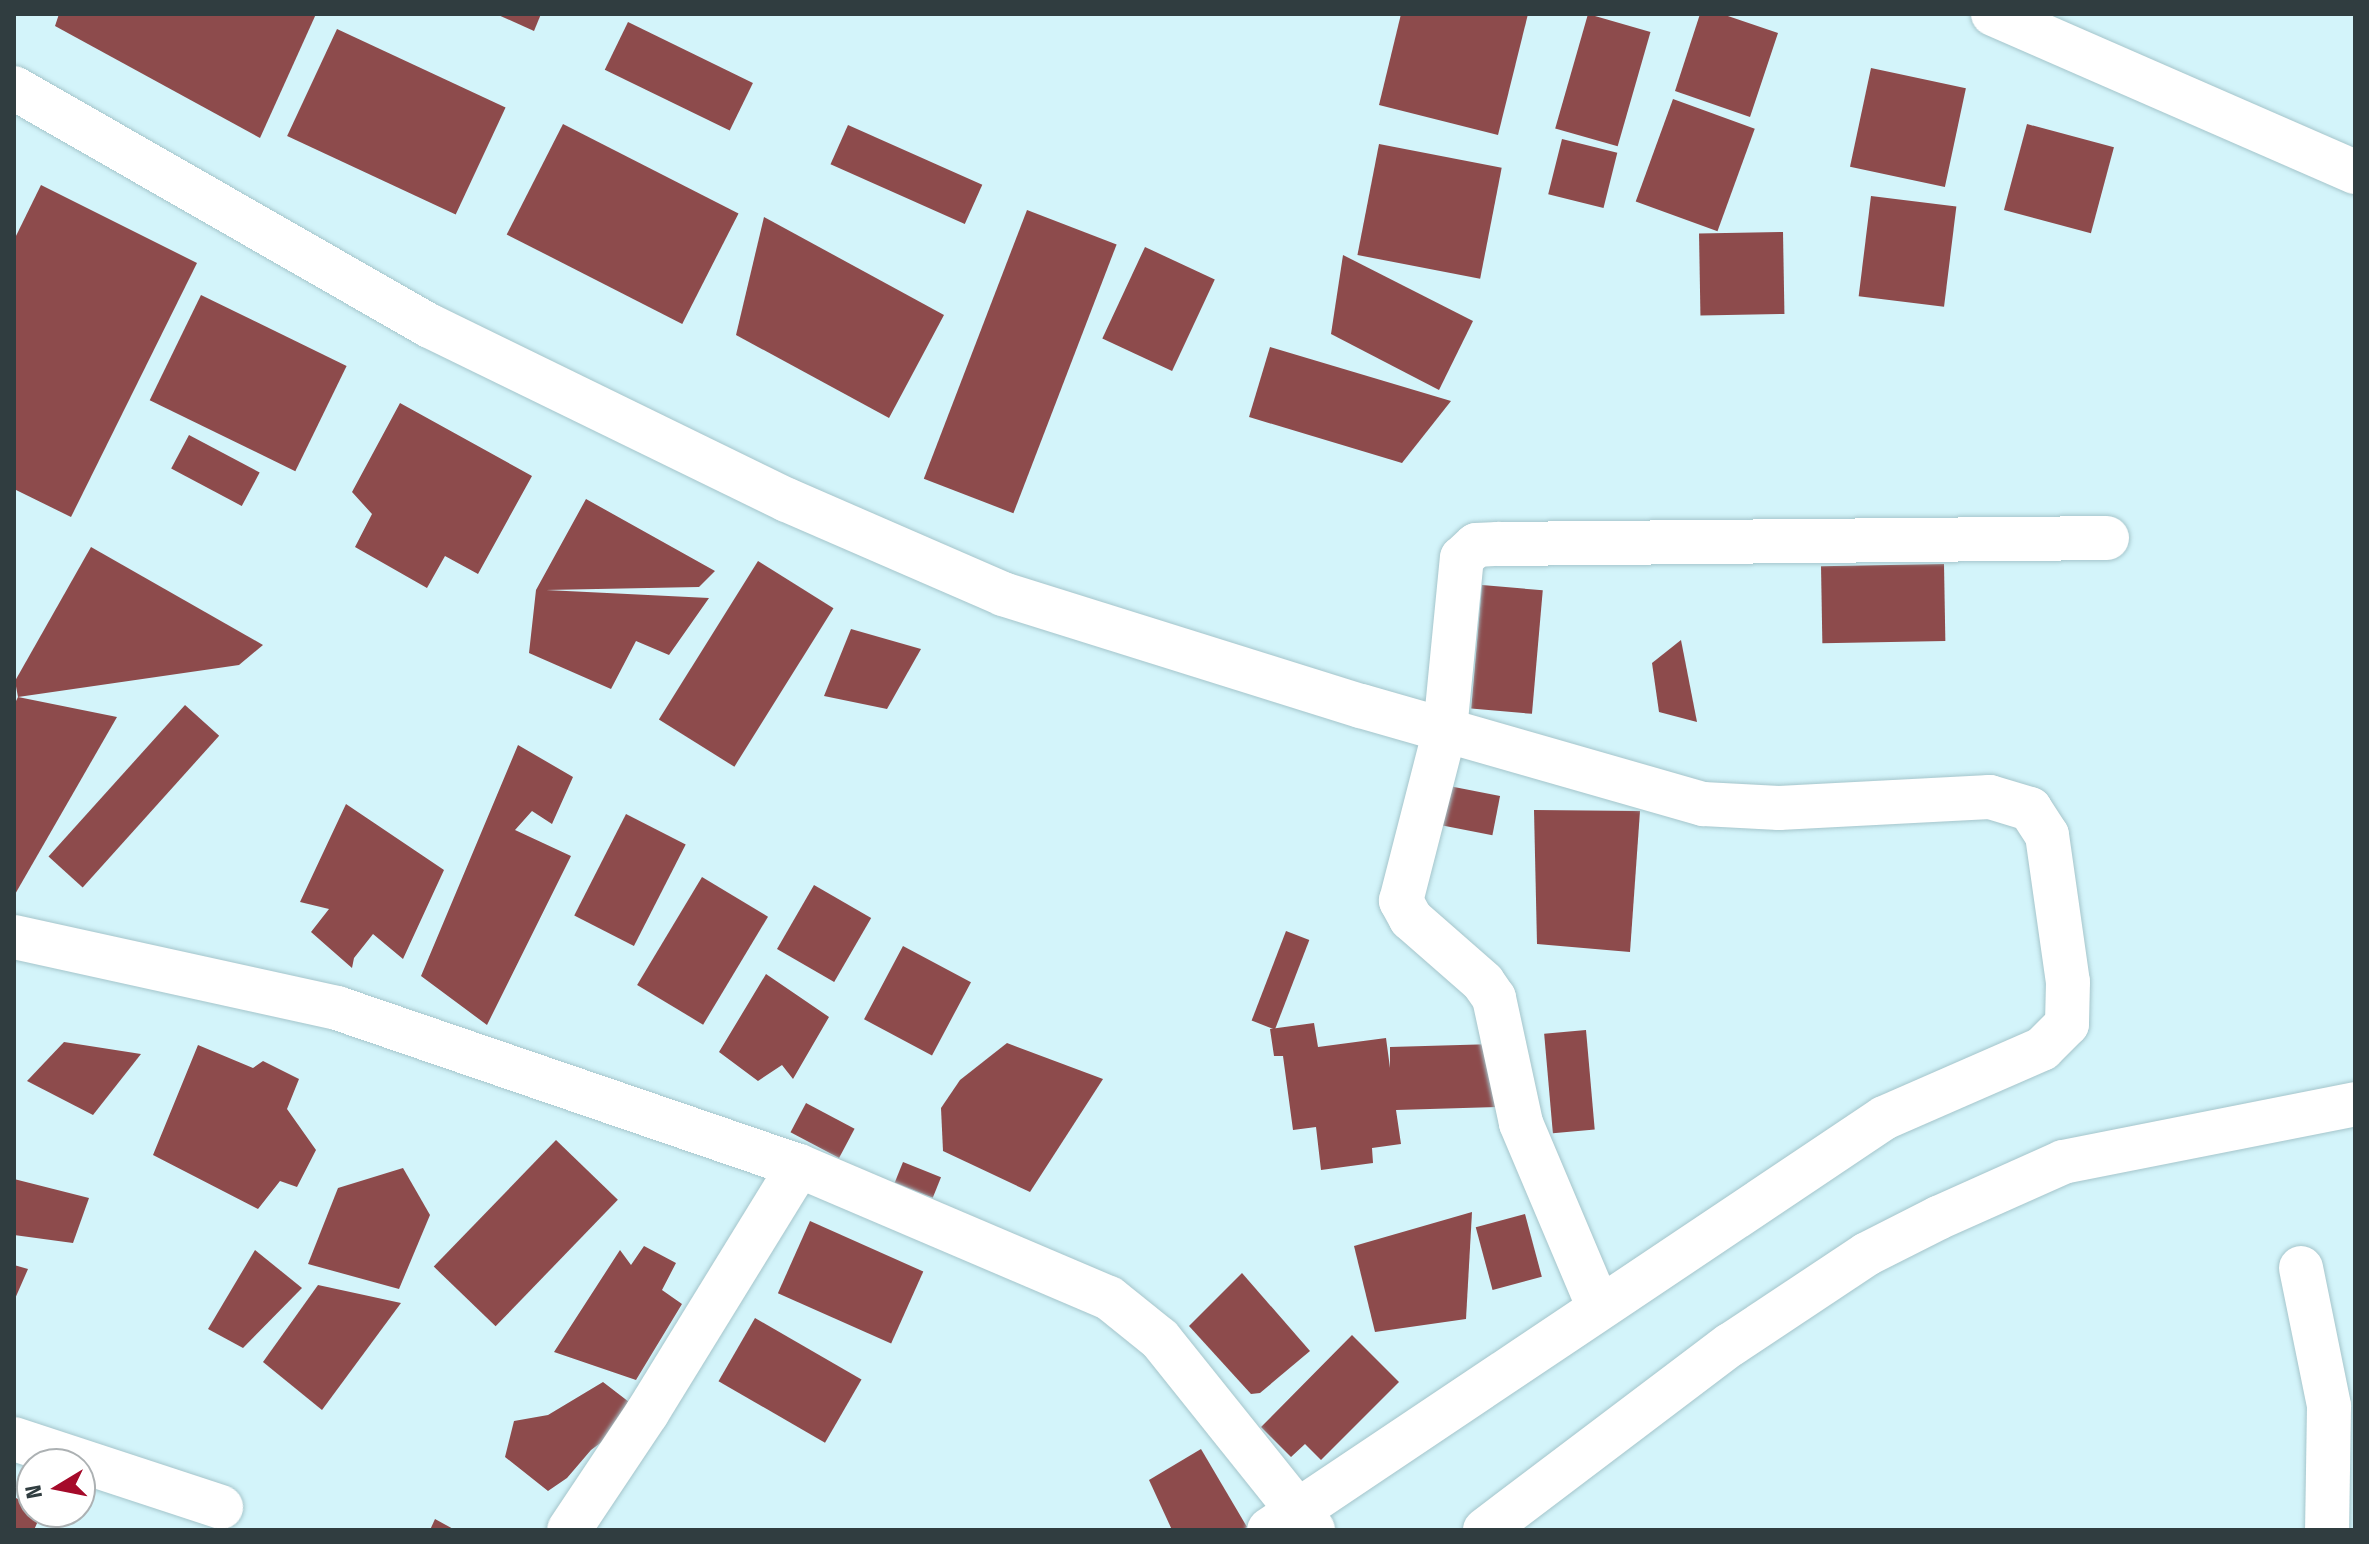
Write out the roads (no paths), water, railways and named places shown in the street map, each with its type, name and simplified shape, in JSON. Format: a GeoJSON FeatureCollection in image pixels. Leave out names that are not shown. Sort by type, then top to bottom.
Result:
{"type":"FeatureCollection","features":[{"type":"Feature","properties":{"kind":"street"},"geometry":{"type":"LineString","coordinates":[[1993,14],[2355,172]]}},
{"type":"Feature","properties":{"kind":"street"},"geometry":{"type":"LineString","coordinates":[[14,88],[430,326],[787,500],[1003,594],[1445,730],[1703,804],[1779,808],[1990,797],[2030,809],[2047,835],[2068,982],[2067,1024],[2042,1049],[1884,1118],[1599,1308],[1293,1523],[1160,1339],[1109,1298],[799,1166],[337,1008],[14,937]]}},
{"type":"Feature","properties":{"kind":"street"},"geometry":{"type":"LineString","coordinates":[[1599,1308],[1521,1123],[1494,998],[1483,982],[1411,919],[1401,901],[1445,730],[1462,558],[1476,545],[2107,538]]}},
{"type":"Feature","properties":{"kind":"street"},"geometry":{"type":"LineString","coordinates":[[1485,1530],[1730,1345],[1867,1254],[1938,1218],[2063,1162],[2355,1104]]}},
{"type":"Feature","properties":{"kind":"street"},"geometry":{"type":"LineString","coordinates":[[569,1530],[647,1413],[799,1166]]}},
{"type":"Feature","properties":{"kind":"street"},"geometry":{"type":"LineString","coordinates":[[2301,1268],[2329,1406],[2327,1530]]}},
{"type":"Feature","properties":{"kind":"street"},"geometry":{"type":"LineString","coordinates":[[14,1439],[221,1507]]}}]}
